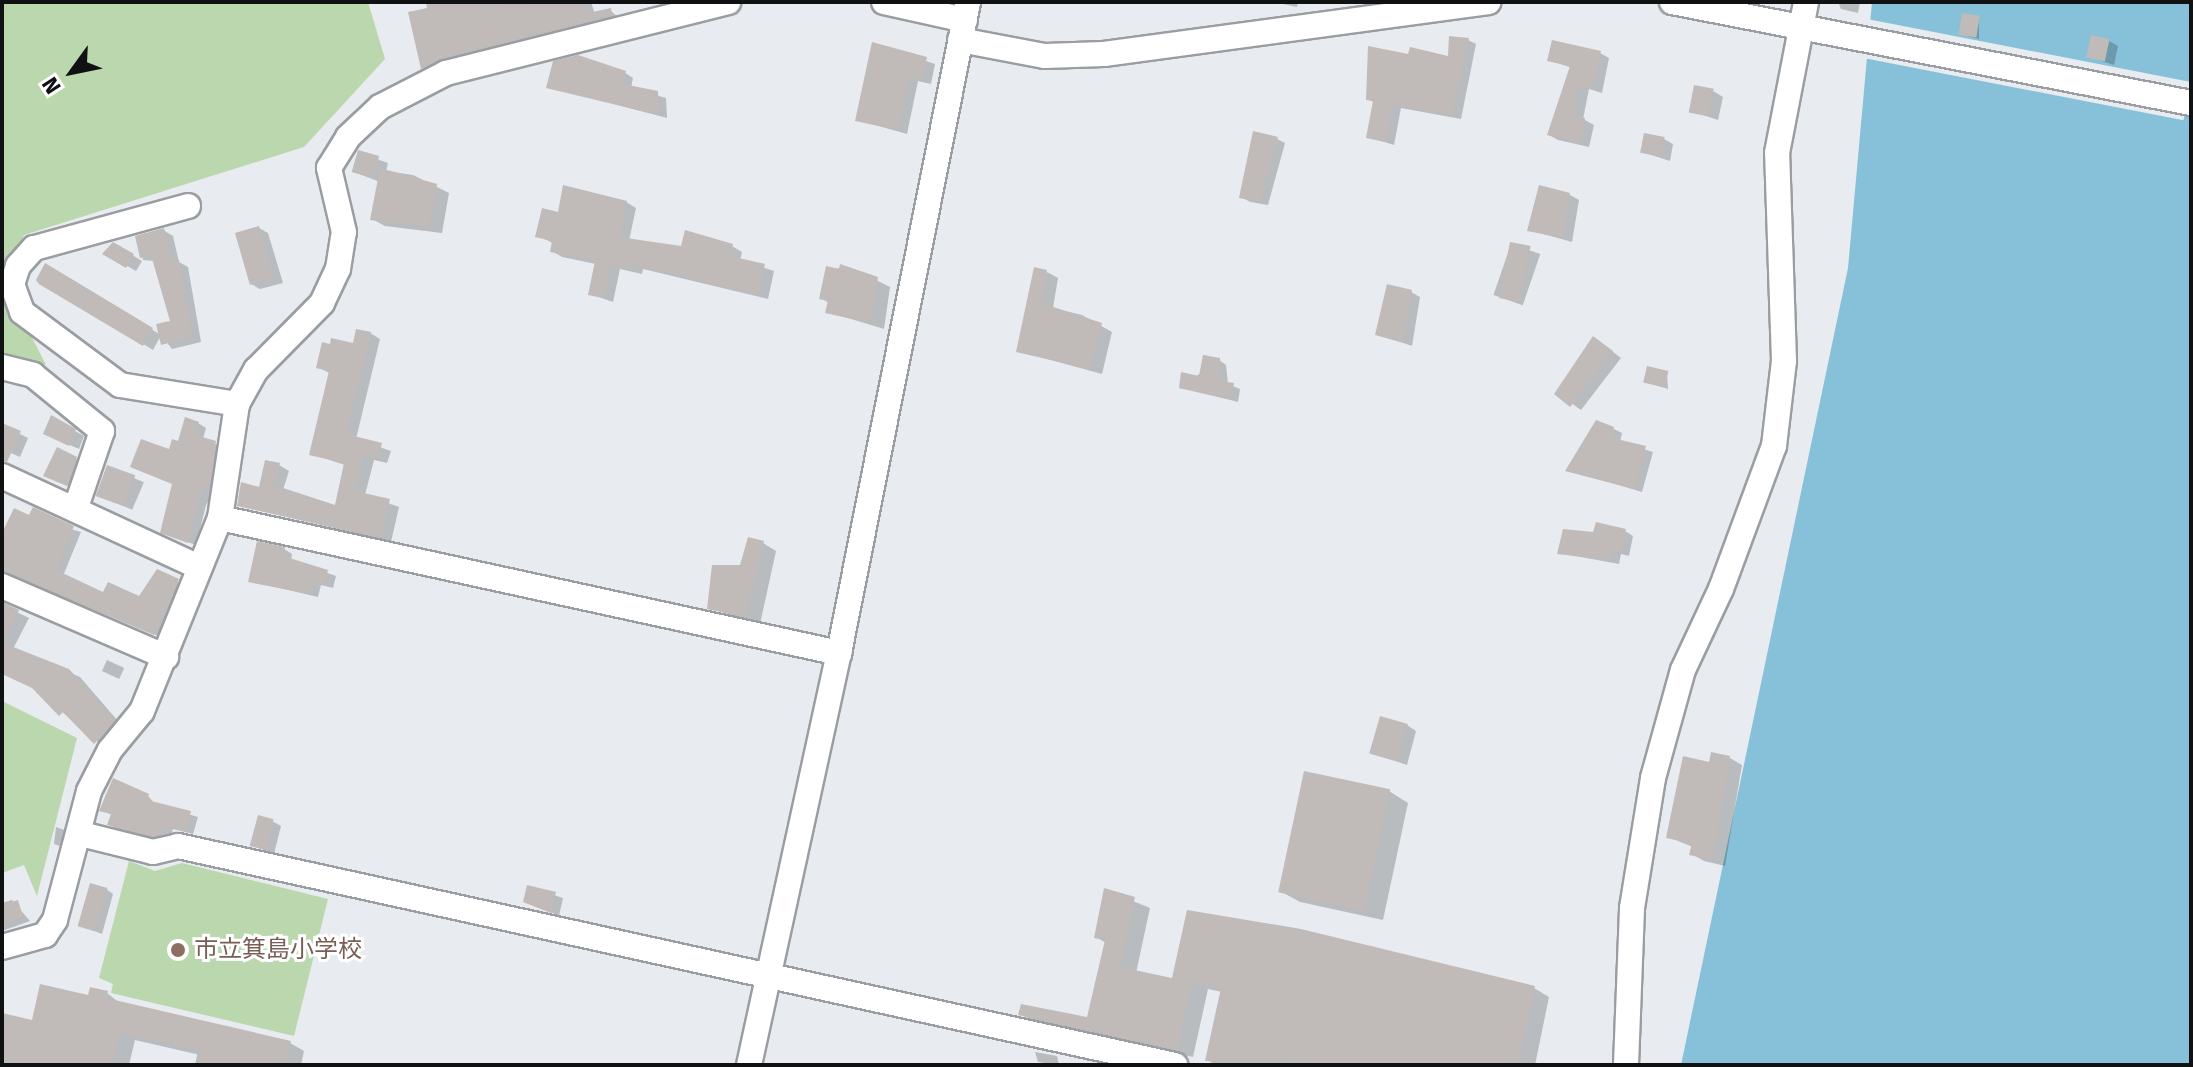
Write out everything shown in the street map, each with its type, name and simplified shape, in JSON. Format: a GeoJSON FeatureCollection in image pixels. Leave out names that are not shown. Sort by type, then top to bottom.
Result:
{"type":"FeatureCollection","features":[{"type":"Feature","properties":{"kind":"street"},"geometry":{"type":"LineString","coordinates":[[2,947],[45,935],[81,834],[89,791],[110,750],[142,711],[220,518],[237,404],[256,370],[322,303],[338,269],[344,232],[330,188],[329,168],[348,137],[380,107],[446,73],[728,2]]}},
{"type":"Feature","properties":{"kind":"street"},"geometry":{"type":"LineString","coordinates":[[884,2],[964,21],[1045,56],[1104,54],[1488,2]]}},
{"type":"Feature","properties":{"kind":"street"},"geometry":{"type":"LineString","coordinates":[[1672,2],[2191,103]]}},
{"type":"Feature","properties":{"kind":"street"},"geometry":{"type":"LineString","coordinates":[[1626,1065],[1632,908],[1653,778],[1683,670],[1727,575],[1774,446],[1784,361],[1777,153],[1806,2]]}},
{"type":"Feature","properties":{"kind":"street"},"geometry":{"type":"LineString","coordinates":[[749,1065],[839,653],[964,21]]}},
{"type":"Feature","properties":{"kind":"street"},"geometry":{"type":"LineString","coordinates":[[188,206],[34,248],[18,266],[12,284],[22,312],[120,385],[237,404]]}},
{"type":"Feature","properties":{"kind":"street"},"geometry":{"type":"LineString","coordinates":[[2,367],[33,375],[102,431],[75,510]]}},
{"type":"Feature","properties":{"kind":"street"},"geometry":{"type":"LineString","coordinates":[[2,476],[199,567]]}},
{"type":"Feature","properties":{"kind":"street"},"geometry":{"type":"LineString","coordinates":[[220,518],[839,653]]}},
{"type":"Feature","properties":{"kind":"street"},"geometry":{"type":"LineString","coordinates":[[2,586],[166,657]]}},
{"type":"Feature","properties":{"kind":"street"},"geometry":{"type":"LineString","coordinates":[[81,834],[153,852],[178,846],[768,976],[1070,1054],[1175,1065]]}},
{"type":"Feature","properties":{"kind":"green space"},"geometry":{"type":"Polygon","coordinates":[[[2,2],[368,2],[385,59],[304,147],[24,235],[2,278],[2,2]]]}},
{"type":"Feature","properties":{"kind":"green space"},"geometry":{"type":"Polygon","coordinates":[[[2,279],[46,365],[2,353],[2,279]]]}},
{"type":"Feature","properties":{"kind":"green space"},"geometry":{"type":"Polygon","coordinates":[[[2,701],[77,738],[37,896],[24,865],[2,873],[2,701]]]}},
{"type":"Feature","properties":{"kind":"green space"},"geometry":{"type":"Polygon","coordinates":[[[129,861],[155,871],[182,863],[328,899],[294,1036],[111,993],[113,984],[99,978],[129,861]]]}},
{"type":"Feature","properties":{"kind":"water"},"geometry":{"type":"Polygon","coordinates":[[[1872,2],[2191,2],[2191,1065],[1681,1065],[1848,268],[1872,2]]]}},
{"type":"Feature","properties":{"kind":"pier"},"geometry":{"type":"Polygon","coordinates":[[[1867,19],[2191,82],[2183,120],[1860,57],[1867,19]]]}},
{"type":"Feature","properties":{"kind":"building"},"geometry":{"type":"Polygon","coordinates":[[[426,2],[472,2],[473,6],[584,2],[588,13],[611,8],[612,16],[442,58],[421,69],[408,12],[427,8],[426,2]]]}},
{"type":"Feature","properties":{"kind":"building"},"geometry":{"type":"Polygon","coordinates":[[[1962,13],[1980,16],[1976,38],[1959,35],[1962,13]]]}},
{"type":"Feature","properties":{"kind":"building"},"geometry":{"type":"Polygon","coordinates":[[[2091,35],[2110,39],[2105,61],[2086,57],[2091,35]]]}},
{"type":"Feature","properties":{"kind":"building"},"geometry":{"type":"Polygon","coordinates":[[[1449,36],[1469,38],[1452,115],[1393,105],[1385,142],[1366,138],[1373,101],[1366,100],[1368,46],[1408,54],[1410,47],[1448,56],[1449,36]]]}},
{"type":"Feature","properties":{"kind":"building"},"geometry":{"type":"Polygon","coordinates":[[[1552,40],[1601,51],[1592,89],[1579,86],[1574,115],[1585,118],[1580,143],[1547,135],[1570,66],[1547,61],[1552,40]]]}},
{"type":"Feature","properties":{"kind":"building"},"geometry":{"type":"Polygon","coordinates":[[[872,42],[927,57],[922,80],[909,77],[898,130],[855,121],[872,42]]]}},
{"type":"Feature","properties":{"kind":"building"},"geometry":{"type":"Polygon","coordinates":[[[578,55],[626,71],[623,84],[658,91],[659,115],[546,88],[553,61],[578,55]]]}},
{"type":"Feature","properties":{"kind":"building"},"geometry":{"type":"Polygon","coordinates":[[[1694,85],[1714,89],[1708,116],[1689,112],[1694,85]]]}},
{"type":"Feature","properties":{"kind":"building"},"geometry":{"type":"Polygon","coordinates":[[[1253,131],[1278,137],[1260,202],[1239,198],[1253,131]]]}},
{"type":"Feature","properties":{"kind":"building"},"geometry":{"type":"Polygon","coordinates":[[[1644,133],[1665,137],[1661,157],[1640,153],[1644,133]]]}},
{"type":"Feature","properties":{"kind":"building"},"geometry":{"type":"Polygon","coordinates":[[[358,150],[379,156],[373,178],[352,172],[358,150]]]}},
{"type":"Feature","properties":{"kind":"building"},"geometry":{"type":"Polygon","coordinates":[[[380,168],[437,184],[429,227],[370,220],[380,168]]]}},
{"type":"Feature","properties":{"kind":"building"},"geometry":{"type":"Polygon","coordinates":[[[563,185],[627,201],[619,237],[681,246],[685,230],[733,244],[730,256],[765,264],[758,295],[633,264],[632,269],[610,265],[603,298],[588,295],[595,261],[550,252],[552,241],[535,237],[542,208],[558,212],[563,185]]]}},
{"type":"Feature","properties":{"kind":"building"},"geometry":{"type":"Polygon","coordinates":[[[1539,185],[1570,193],[1563,238],[1527,231],[1539,185]]]}},
{"type":"Feature","properties":{"kind":"building"},"geometry":{"type":"Polygon","coordinates":[[[259,226],[274,278],[250,285],[235,233],[259,226]]]}},
{"type":"Feature","properties":{"kind":"building"},"geometry":{"type":"Polygon","coordinates":[[[164,228],[172,262],[179,260],[192,337],[161,345],[156,324],[170,321],[151,255],[140,258],[135,236],[164,228]]]}},
{"type":"Feature","properties":{"kind":"building"},"geometry":{"type":"Polygon","coordinates":[[[113,242],[134,254],[126,268],[102,254],[113,242]]]}},
{"type":"Feature","properties":{"kind":"building"},"geometry":{"type":"Polygon","coordinates":[[[1510,242],[1531,246],[1520,302],[1499,298],[1510,242]]]}},
{"type":"Feature","properties":{"kind":"building"},"geometry":{"type":"Polygon","coordinates":[[[45,263],[153,328],[143,346],[39,284],[36,280],[45,263]]]}},
{"type":"Feature","properties":{"kind":"building"},"geometry":{"type":"Polygon","coordinates":[[[840,264],[878,277],[871,323],[825,313],[828,301],[819,299],[826,266],[839,269],[840,264]]]}},
{"type":"Feature","properties":{"kind":"building"},"geometry":{"type":"Polygon","coordinates":[[[1034,267],[1047,270],[1041,303],[1102,323],[1090,369],[1016,352],[1034,267]]]}},
{"type":"Feature","properties":{"kind":"building"},"geometry":{"type":"Polygon","coordinates":[[[1387,284],[1412,290],[1404,343],[1375,335],[1387,284]]]}},
{"type":"Feature","properties":{"kind":"building"},"geometry":{"type":"Polygon","coordinates":[[[356,329],[371,332],[346,434],[382,443],[378,459],[364,455],[355,491],[390,499],[381,538],[237,506],[241,482],[259,487],[265,460],[280,463],[274,485],[335,505],[344,463],[309,455],[329,371],[316,368],[322,342],[330,344],[331,338],[353,343],[356,329]]]}},
{"type":"Feature","properties":{"kind":"building"},"geometry":{"type":"Polygon","coordinates":[[[1593,336],[1613,351],[1570,407],[1554,394],[1593,336]]]}},
{"type":"Feature","properties":{"kind":"building"},"geometry":{"type":"Polygon","coordinates":[[[1203,355],[1220,358],[1221,381],[1234,383],[1231,400],[1179,388],[1181,372],[1199,376],[1203,355]]]}},
{"type":"Feature","properties":{"kind":"building"},"geometry":{"type":"Polygon","coordinates":[[[1647,366],[1668,371],[1665,388],[1643,383],[1647,366]]]}},
{"type":"Feature","properties":{"kind":"building"},"geometry":{"type":"Polygon","coordinates":[[[51,415],[76,429],[69,446],[43,434],[51,415]]]}},
{"type":"Feature","properties":{"kind":"building"},"geometry":{"type":"Polygon","coordinates":[[[185,417],[199,422],[195,435],[216,441],[210,483],[198,500],[188,543],[160,533],[172,484],[130,467],[141,439],[169,449],[172,439],[178,441],[185,417]]]}},
{"type":"Feature","properties":{"kind":"building"},"geometry":{"type":"Polygon","coordinates":[[[1596,420],[1614,427],[1612,438],[1646,446],[1634,489],[1565,471],[1596,420]]]}},
{"type":"Feature","properties":{"kind":"building"},"geometry":{"type":"Polygon","coordinates":[[[2,423],[21,431],[7,462],[2,461],[2,423]]]}},
{"type":"Feature","properties":{"kind":"building"},"geometry":{"type":"Polygon","coordinates":[[[57,447],[77,457],[67,486],[43,476],[57,447]]]}},
{"type":"Feature","properties":{"kind":"building"},"geometry":{"type":"Polygon","coordinates":[[[107,465],[135,475],[124,506],[96,496],[107,465]]]}},
{"type":"Feature","properties":{"kind":"building"},"geometry":{"type":"Polygon","coordinates":[[[33,507],[74,526],[56,570],[103,592],[108,582],[139,596],[157,569],[179,579],[154,635],[2,571],[2,533],[14,508],[29,515],[33,507]]]}},
{"type":"Feature","properties":{"kind":"building"},"geometry":{"type":"Polygon","coordinates":[[[1596,522],[1626,529],[1621,553],[1613,551],[1611,560],[1557,554],[1563,529],[1593,532],[1596,522]]]}},
{"type":"Feature","properties":{"kind":"building"},"geometry":{"type":"Polygon","coordinates":[[[748,537],[764,541],[746,617],[707,609],[712,565],[740,565],[748,537]]]}},
{"type":"Feature","properties":{"kind":"building"},"geometry":{"type":"Polygon","coordinates":[[[257,541],[285,547],[283,556],[328,570],[324,585],[312,582],[310,594],[248,582],[257,541]]]}},
{"type":"Feature","properties":{"kind":"building"},"geometry":{"type":"Polygon","coordinates":[[[2,602],[19,610],[3,643],[69,669],[115,721],[94,744],[63,712],[59,716],[32,688],[2,674],[2,602]]]}},
{"type":"Feature","properties":{"kind":"building"},"geometry":{"type":"Polygon","coordinates":[[[1380,716],[1408,724],[1397,761],[1369,753],[1380,716]]]}},
{"type":"Feature","properties":{"kind":"building"},"geometry":{"type":"Polygon","coordinates":[[[1711,752],[1730,756],[1713,860],[1689,855],[1692,843],[1666,838],[1683,756],[1709,762],[1711,752]]]}},
{"type":"Feature","properties":{"kind":"building"},"geometry":{"type":"Polygon","coordinates":[[[1304,771],[1390,789],[1364,911],[1278,892],[1304,771]]]}},
{"type":"Feature","properties":{"kind":"building"},"geometry":{"type":"Polygon","coordinates":[[[113,778],[149,794],[147,800],[191,811],[186,831],[165,826],[162,834],[153,837],[107,825],[111,814],[99,811],[113,778]]]}},
{"type":"Feature","properties":{"kind":"building"},"geometry":{"type":"Polygon","coordinates":[[[258,815],[273,819],[265,850],[250,846],[258,815]]]}},
{"type":"Feature","properties":{"kind":"building"},"geometry":{"type":"Polygon","coordinates":[[[90,883],[107,888],[95,931],[78,926],[90,883]]]}},
{"type":"Feature","properties":{"kind":"building"},"geometry":{"type":"Polygon","coordinates":[[[527,885],[556,892],[551,913],[523,902],[527,885]]]}},
{"type":"Feature","properties":{"kind":"building"},"geometry":{"type":"Polygon","coordinates":[[[1104,888],[1135,897],[1120,967],[1172,978],[1187,910],[1301,929],[1535,986],[1518,1065],[1205,1061],[1221,988],[1192,982],[1177,1050],[1018,1015],[1021,1004],[1087,1017],[1105,940],[1094,938],[1104,888]]]}},
{"type":"Feature","properties":{"kind":"building"},"geometry":{"type":"Polygon","coordinates":[[[18,900],[23,917],[2,925],[2,905],[18,900]]]}},
{"type":"Feature","properties":{"kind":"building"},"geometry":{"type":"Polygon","coordinates":[[[40,984],[88,995],[90,987],[108,991],[106,998],[291,1041],[285,1065],[195,1065],[198,1051],[120,1033],[113,1065],[2,1065],[2,1013],[32,1020],[40,984]]]}},
{"type":"Feature","properties":{"kind":"place","name":"市立箕島小学校"},"geometry":{"type":"Point","coordinates":[178,950]}}]}
